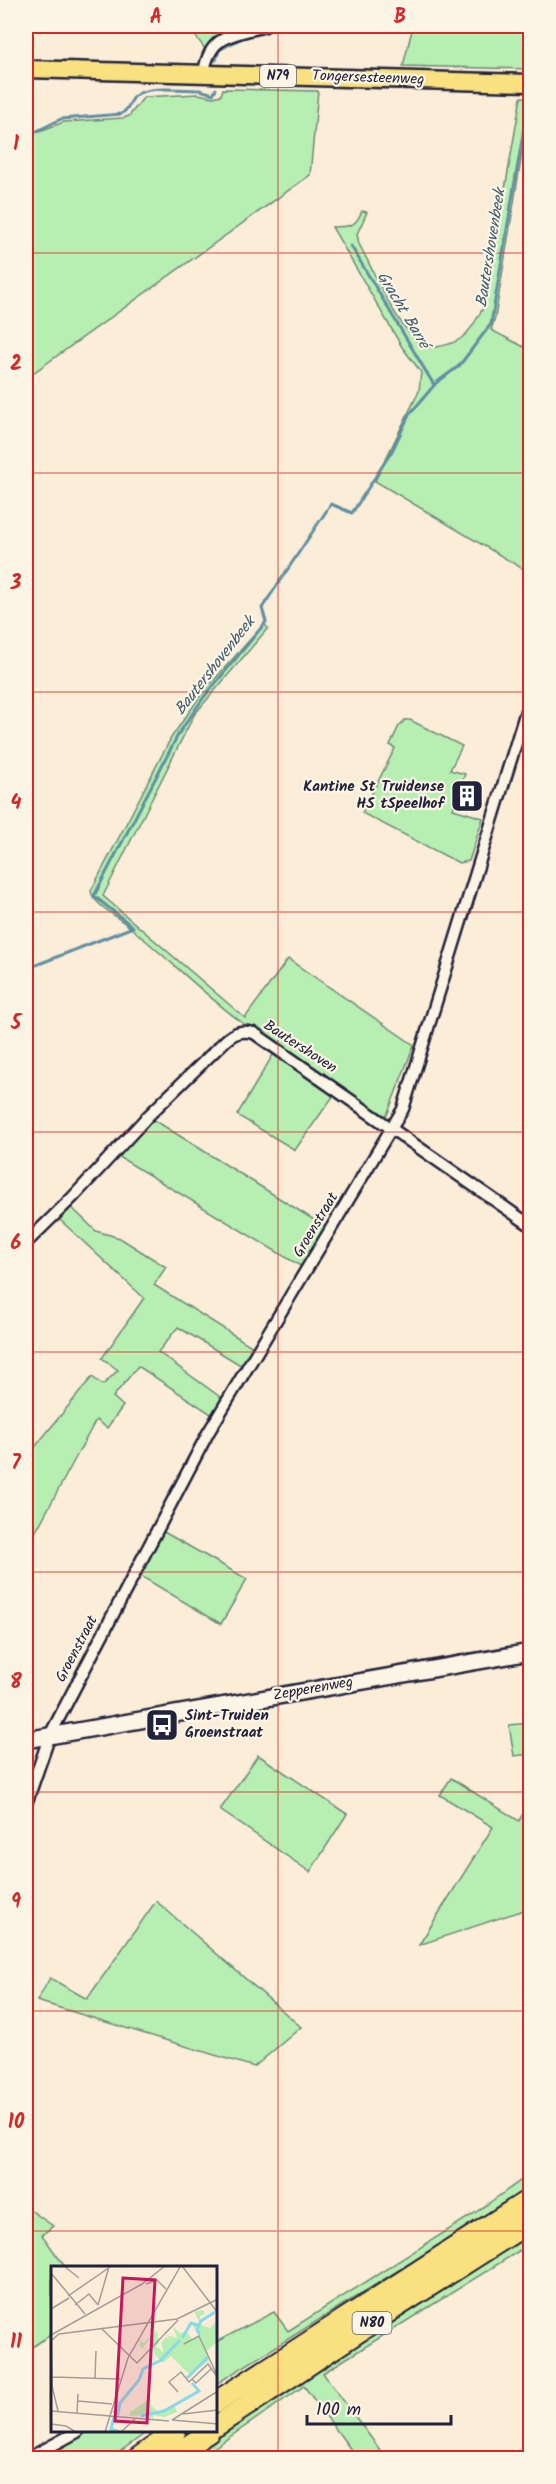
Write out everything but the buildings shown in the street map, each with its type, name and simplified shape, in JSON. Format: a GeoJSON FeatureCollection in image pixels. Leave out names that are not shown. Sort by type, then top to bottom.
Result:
{"type":"FeatureCollection","features":[{"type":"Feature","properties":{"kind":"highway","name":"N80"},"geometry":{"type":"LineString","coordinates":[[218,2401],[531,2199]]}},
{"type":"Feature","properties":{"kind":"highway","name":"N80"},"geometry":{"type":"LineString","coordinates":[[218,2425],[384,2315],[531,2222]]}},
{"type":"Feature","properties":{"kind":"highway"},"geometry":{"type":"LineString","coordinates":[[138,2458],[174,2433]]}},
{"type":"Feature","properties":{"kind":"highway"},"geometry":{"type":"LineString","coordinates":[[170,2458],[208,2433]]}},
{"type":"Feature","properties":{"kind":"main road","name":"Tongersesteenweg"},"geometry":{"type":"LineString","coordinates":[[26,69],[531,83]]}},
{"type":"Feature","properties":{"kind":"street"},"geometry":{"type":"LineString","coordinates":[[204,73],[206,59],[212,48],[239,32],[265,26]]}},
{"type":"Feature","properties":{"kind":"street","name":"Groenstraat"},"geometry":{"type":"LineString","coordinates":[[26,1804],[50,1735],[208,1433],[403,1108],[525,735],[531,698]]}},
{"type":"Feature","properties":{"kind":"street","name":"Bautershoven"},"geometry":{"type":"LineString","coordinates":[[26,1244],[147,1117],[233,1034],[245,1031],[254,1033],[344,1094],[391,1130],[531,1225]]}},
{"type":"Feature","properties":{"kind":"street","name":"Zepperenweg"},"geometry":{"type":"LineString","coordinates":[[26,1740],[531,1652]]}},
{"type":"Feature","properties":{"kind":"street"},"geometry":{"type":"LineString","coordinates":[[29,2458],[75,2433]]}},
{"type":"Feature","properties":{"kind":"green space"},"geometry":{"type":"Polygon","coordinates":[[[188,26],[254,26],[221,36],[205,49],[188,26]]]}},
{"type":"Feature","properties":{"kind":"green space"},"geometry":{"type":"Polygon","coordinates":[[[413,26],[530,26],[530,69],[403,66],[413,26]]]}},
{"type":"Feature","properties":{"kind":"green space"},"geometry":{"type":"Polygon","coordinates":[[[223,89],[318,91],[310,175],[26,378],[26,136],[64,122],[123,118],[129,116],[144,97],[198,94],[213,97],[221,95],[223,89]]]}},
{"type":"Feature","properties":{"kind":"green space"},"geometry":{"type":"Polygon","coordinates":[[[521,97],[530,98],[530,105],[495,318],[491,330],[530,350],[530,573],[375,481],[419,391],[421,372],[402,347],[332,227],[351,225],[357,221],[362,211],[367,212],[357,234],[359,244],[395,313],[413,338],[424,348],[456,342],[474,324],[485,304],[521,97]]]}},
{"type":"Feature","properties":{"kind":"green space"},"geometry":{"type":"Polygon","coordinates":[[[264,624],[268,628],[194,715],[103,896],[245,1018],[288,959],[414,1045],[387,1115],[381,1115],[244,1024],[92,896],[91,891],[171,738],[203,692],[264,624]]]}},
{"type":"Feature","properties":{"kind":"green space"},"geometry":{"type":"Polygon","coordinates":[[[405,720],[410,720],[462,746],[450,770],[465,774],[453,809],[483,818],[469,861],[459,863],[362,813],[395,748],[390,745],[399,726],[405,720]]]}},
{"type":"Feature","properties":{"kind":"green space"},"geometry":{"type":"Polygon","coordinates":[[[274,1053],[334,1095],[295,1150],[237,1115],[274,1053]]]}},
{"type":"Feature","properties":{"kind":"green space"},"geometry":{"type":"Polygon","coordinates":[[[151,1118],[327,1228],[302,1267],[116,1155],[151,1118]]]}},
{"type":"Feature","properties":{"kind":"green space"},"geometry":{"type":"Polygon","coordinates":[[[70,1206],[96,1231],[120,1238],[166,1267],[154,1285],[253,1347],[242,1366],[178,1327],[158,1352],[223,1399],[214,1416],[138,1366],[113,1397],[123,1406],[107,1428],[96,1420],[35,1533],[26,1527],[26,1458],[92,1377],[103,1385],[118,1370],[102,1358],[144,1298],[59,1219],[70,1206]]]}},
{"type":"Feature","properties":{"kind":"green space"},"geometry":{"type":"Polygon","coordinates":[[[162,1531],[247,1579],[221,1624],[139,1575],[162,1531]]]}},
{"type":"Feature","properties":{"kind":"green space"},"geometry":{"type":"Polygon","coordinates":[[[530,1723],[530,1754],[514,1756],[509,1725],[530,1723]]]}},
{"type":"Feature","properties":{"kind":"green space"},"geometry":{"type":"Polygon","coordinates":[[[258,1755],[347,1814],[310,1872],[220,1810],[258,1755]]]}},
{"type":"Feature","properties":{"kind":"green space"},"geometry":{"type":"Polygon","coordinates":[[[451,1778],[519,1821],[530,1800],[530,1908],[419,1945],[493,1827],[440,1795],[451,1778]]]}},
{"type":"Feature","properties":{"kind":"green space"},"geometry":{"type":"Polygon","coordinates":[[[156,1901],[301,2027],[254,2067],[37,2001],[50,1978],[87,1999],[156,1901]]]}},
{"type":"Feature","properties":{"kind":"green space"},"geometry":{"type":"Polygon","coordinates":[[[530,2174],[530,2188],[218,2383],[218,2341],[274,2312],[288,2331],[472,2215],[530,2174]]]}},
{"type":"Feature","properties":{"kind":"green space"},"geometry":{"type":"Polygon","coordinates":[[[26,2207],[53,2226],[42,2235],[65,2266],[51,2266],[51,2335],[26,2351],[26,2207]]]}},
{"type":"Feature","properties":{"kind":"green space"},"geometry":{"type":"Polygon","coordinates":[[[530,2235],[530,2244],[323,2373],[386,2458],[357,2458],[304,2386],[199,2458],[186,2458],[276,2397],[530,2235]]]}},
{"type":"Feature","properties":{"kind":"green space"},"geometry":{"type":"Polygon","coordinates":[[[84,2433],[146,2433],[111,2458],[37,2458],[84,2433]]]}},
{"type":"Feature","properties":{"kind":"waterway"},"geometry":{"type":"LineString","coordinates":[[216,60],[219,50],[246,36],[287,26]]}},
{"type":"Feature","properties":{"kind":"waterway"},"geometry":{"type":"LineString","coordinates":[[26,132],[37,131],[61,119],[121,114],[135,96],[147,90],[200,90],[213,94],[216,89]]}},
{"type":"Feature","properties":{"kind":"waterway","name":"Bautershovenbeek"},"geometry":{"type":"LineString","coordinates":[[26,969],[133,927],[94,896],[179,733],[204,697],[266,622],[262,608],[331,504],[352,513],[392,451],[409,415],[436,383],[459,366],[491,324],[525,122],[530,125]]}},
{"type":"Feature","properties":{"kind":"waterway","name":"Gracht Barré"},"geometry":{"type":"LineString","coordinates":[[351,246],[434,385]]}},
{"type":"Feature","properties":{"kind":"place","name":"Kantine St Truidense HS tSpeelhof"},"geometry":{"type":"Point","coordinates":[467,796]}},
{"type":"Feature","properties":{"kind":"place","name":"Sint-Truiden Groenstraat"},"geometry":{"type":"Point","coordinates":[162,1725]}}]}
